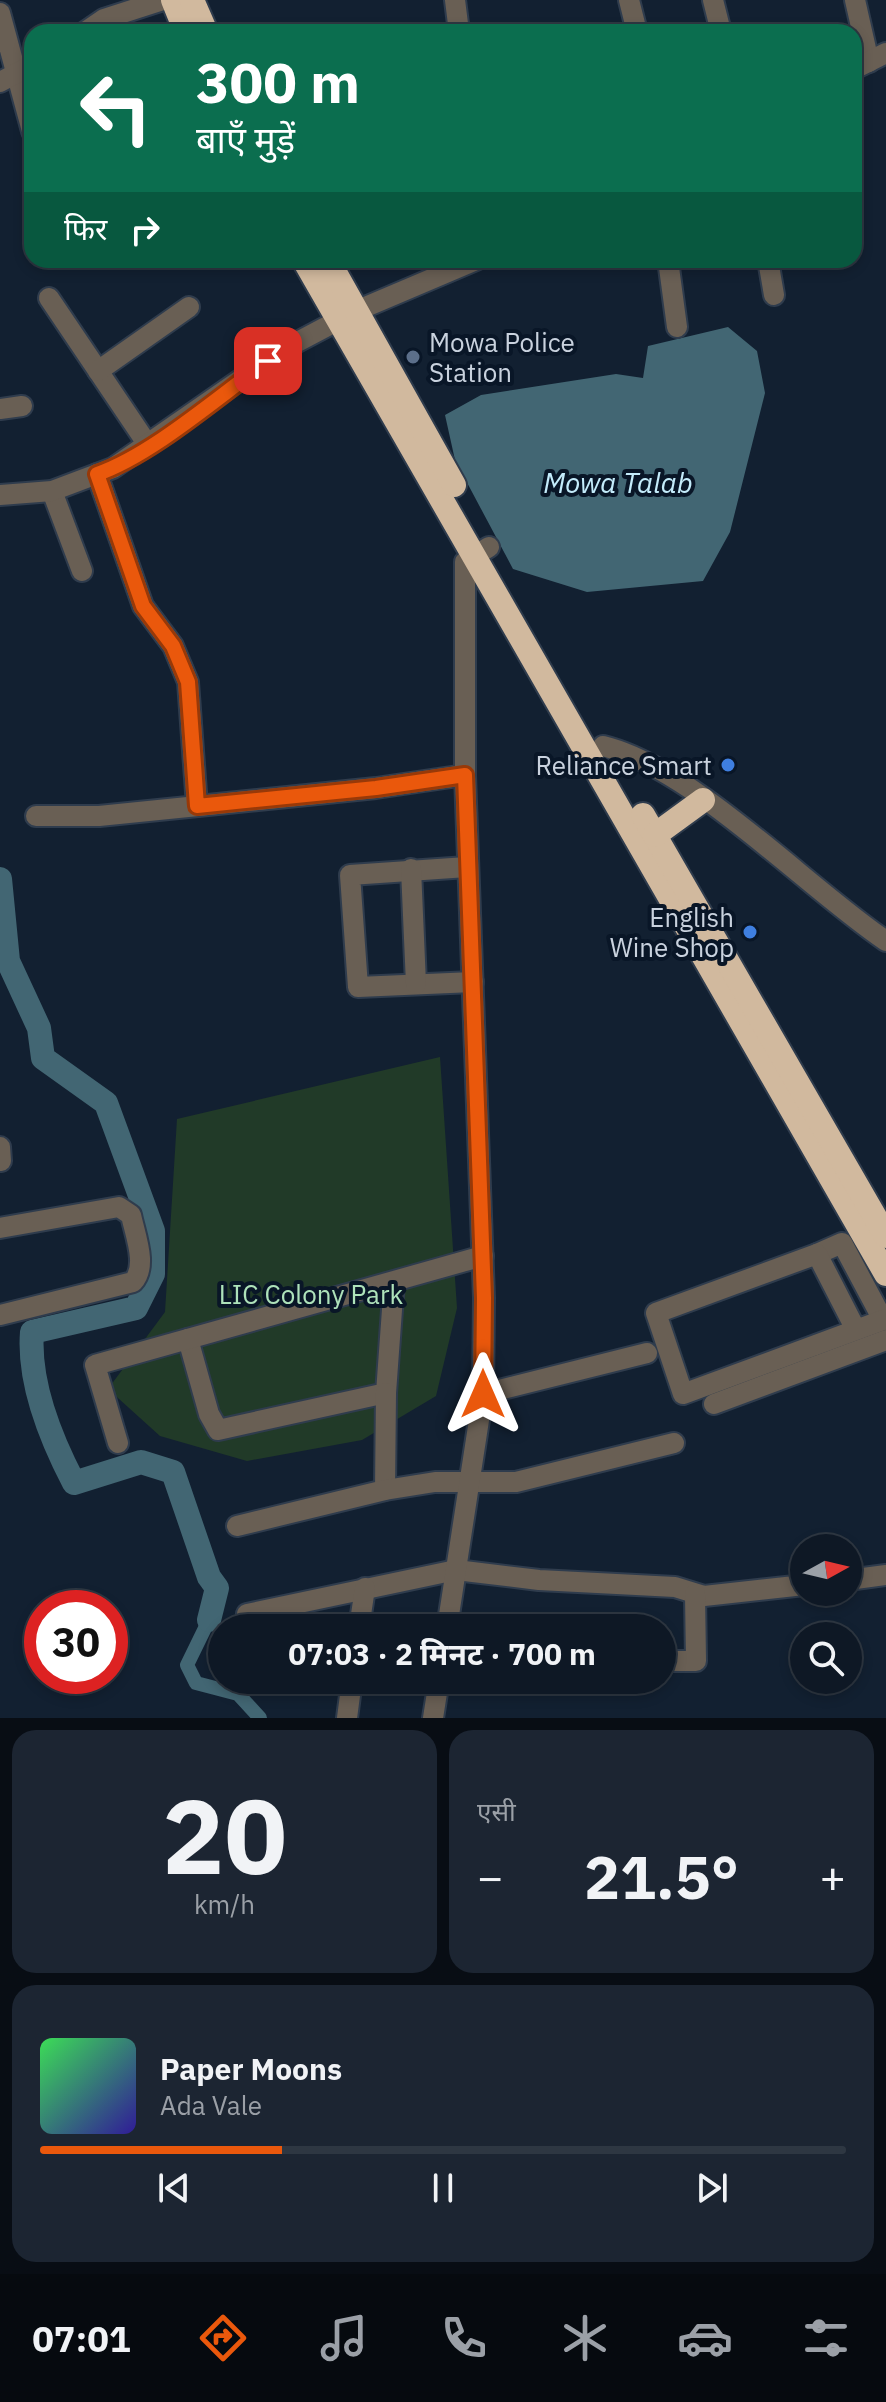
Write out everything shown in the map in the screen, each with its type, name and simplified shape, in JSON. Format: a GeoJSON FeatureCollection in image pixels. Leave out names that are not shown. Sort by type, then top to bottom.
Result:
{"type":"FeatureCollection","features":[{"type":"Feature","properties":{"kind":"highway"},"geometry":{"type":"LineString","coordinates":[[173,0],[183,24]]}},
{"type":"Feature","properties":{"kind":"highway"},"geometry":{"type":"LineString","coordinates":[[192,0],[202,24]]}},
{"type":"Feature","properties":{"kind":"highway"},"geometry":{"type":"LineString","coordinates":[[310,268],[347,315],[886,1274]]}},
{"type":"Feature","properties":{"kind":"highway"},"geometry":{"type":"LineString","coordinates":[[331,268],[347,315]]}},
{"type":"Feature","properties":{"kind":"highway"},"geometry":{"type":"LineString","coordinates":[[482,551],[603,746],[886,1236]]}},
{"type":"Feature","properties":{"kind":"highway"},"geometry":{"type":"LineString","coordinates":[[655,835],[703,800]]}},
{"type":"Feature","properties":{"kind":"street"},"geometry":{"type":"LineString","coordinates":[[97,24],[163,0]]}},
{"type":"Feature","properties":{"kind":"street"},"geometry":{"type":"LineString","coordinates":[[455,0],[458,24]]}},
{"type":"Feature","properties":{"kind":"street"},"geometry":{"type":"LineString","coordinates":[[629,0],[635,24]]}},
{"type":"Feature","properties":{"kind":"street"},"geometry":{"type":"LineString","coordinates":[[713,0],[719,24]]}},
{"type":"Feature","properties":{"kind":"street"},"geometry":{"type":"LineString","coordinates":[[855,0],[861,24]]}},
{"type":"Feature","properties":{"kind":"street"},"geometry":{"type":"LineString","coordinates":[[0,13],[24,102]]}},
{"type":"Feature","properties":{"kind":"street"},"geometry":{"type":"LineString","coordinates":[[862,28],[870,61]]}},
{"type":"Feature","properties":{"kind":"street"},"geometry":{"type":"LineString","coordinates":[[0,495],[52,491],[113,468],[286,348],[347,315],[454,268]]}},
{"type":"Feature","properties":{"kind":"street"},"geometry":{"type":"LineString","coordinates":[[669,268],[677,327]]}},
{"type":"Feature","properties":{"kind":"street"},"geometry":{"type":"LineString","coordinates":[[769,268],[774,295]]}},
{"type":"Feature","properties":{"kind":"street"},"geometry":{"type":"LineString","coordinates":[[49,298],[148,445]]}},
{"type":"Feature","properties":{"kind":"street"},"geometry":{"type":"LineString","coordinates":[[98,371],[189,307]]}},
{"type":"Feature","properties":{"kind":"street"},"geometry":{"type":"LineString","coordinates":[[0,409],[22,406]]}},
{"type":"Feature","properties":{"kind":"street"},"geometry":{"type":"LineString","coordinates":[[97,474],[143,606],[173,646],[188,682],[197,806]]}},
{"type":"Feature","properties":{"kind":"street"},"geometry":{"type":"LineString","coordinates":[[52,491],[82,571]]}},
{"type":"Feature","properties":{"kind":"street"},"geometry":{"type":"LineString","coordinates":[[449,1614],[483,1394],[483,1256],[465,775],[465,562],[482,551]]}},
{"type":"Feature","properties":{"kind":"street"},"geometry":{"type":"LineString","coordinates":[[603,746],[624,752],[703,800],[886,941]]}},
{"type":"Feature","properties":{"kind":"street"},"geometry":{"type":"LineString","coordinates":[[36,816],[99,816],[376,788],[465,775]]}},
{"type":"Feature","properties":{"kind":"street"},"geometry":{"type":"LineString","coordinates":[[467,867],[350,875],[358,987],[473,982]]}},
{"type":"Feature","properties":{"kind":"street"},"geometry":{"type":"LineString","coordinates":[[411,869],[416,984]]}},
{"type":"Feature","properties":{"kind":"street"},"geometry":{"type":"LineString","coordinates":[[0,1228],[119,1207],[131,1215],[141,1265],[133,1282],[0,1315]]}},
{"type":"Feature","properties":{"kind":"street"},"geometry":{"type":"LineString","coordinates":[[842,1243],[885,1326],[856,1330],[683,1394],[656,1313],[842,1243]]}},
{"type":"Feature","properties":{"kind":"street"},"geometry":{"type":"LineString","coordinates":[[817,1254],[856,1330]]}},
{"type":"Feature","properties":{"kind":"street"},"geometry":{"type":"LineString","coordinates":[[118,1443],[95,1365],[483,1256]]}},
{"type":"Feature","properties":{"kind":"street"},"geometry":{"type":"LineString","coordinates":[[385,1490],[386,1393],[394,1282]]}},
{"type":"Feature","properties":{"kind":"street"},"geometry":{"type":"LineString","coordinates":[[714,1404],[885,1326]]}},
{"type":"Feature","properties":{"kind":"street"},"geometry":{"type":"LineString","coordinates":[[188,1339],[209,1414],[218,1430],[386,1393]]}},
{"type":"Feature","properties":{"kind":"street"},"geometry":{"type":"LineString","coordinates":[[483,1394],[647,1353]]}},
{"type":"Feature","properties":{"kind":"street"},"geometry":{"type":"LineString","coordinates":[[237,1526],[385,1490],[435,1482],[516,1482],[674,1443]]}},
{"type":"Feature","properties":{"kind":"street"},"geometry":{"type":"LineString","coordinates":[[247,1614],[456,1570],[539,1580],[675,1587],[704,1596],[790,1587]]}},
{"type":"Feature","properties":{"kind":"street"},"geometry":{"type":"LineString","coordinates":[[862,1578],[886,1575]]}},
{"type":"Feature","properties":{"kind":"street"},"geometry":{"type":"LineString","coordinates":[[361,1614],[365,1588]]}},
{"type":"Feature","properties":{"kind":"street"},"geometry":{"type":"LineString","coordinates":[[676,1661],[696,1661],[695,1594]]}},
{"type":"Feature","properties":{"kind":"street"},"geometry":{"type":"LineString","coordinates":[[347,1718],[350,1694]]}},
{"type":"Feature","properties":{"kind":"street"},"geometry":{"type":"LineString","coordinates":[[433,1718],[437,1694]]}},
{"type":"Feature","properties":{"kind":"green space","name":"LIC Colony Park"},"geometry":{"type":"Polygon","coordinates":[[[440,1057],[457,1308],[436,1396],[362,1440],[247,1461],[160,1436],[108,1389],[165,1312],[177,1119],[440,1057]]]}},
{"type":"Feature","properties":{"kind":"water","name":"Mowa Talab"},"geometry":{"type":"Polygon","coordinates":[[[728,327],[757,351],[765,393],[730,532],[703,581],[587,592],[513,569],[455,460],[445,415],[481,395],[616,374],[643,378],[648,346],[728,327]]]}},
{"type":"Feature","properties":{"kind":"waterway"},"geometry":{"type":"LineString","coordinates":[[0,879],[8,961],[39,1028],[43,1058],[106,1103],[153,1231],[153,1274],[136,1308],[32,1332],[37,1390],[57,1448],[74,1483],[141,1462],[173,1472],[209,1577],[217,1588],[210,1614]]}},
{"type":"Feature","properties":{"kind":"waterway"},"geometry":{"type":"LineString","coordinates":[[208,1622],[187,1665],[196,1683],[208,1686]]}},
{"type":"Feature","properties":{"kind":"waterway"},"geometry":{"type":"LineString","coordinates":[[238,1694],[260,1718]]}},
{"type":"Feature","properties":{"kind":"place","name":"Mowa Police Station"},"geometry":{"type":"Point","coordinates":[413,357]}},
{"type":"Feature","properties":{"kind":"place","name":"Reliance Smart"},"geometry":{"type":"Point","coordinates":[728,765]}},
{"type":"Feature","properties":{"kind":"place","name":"English Wine Shop"},"geometry":{"type":"Point","coordinates":[750,932]}},
{"type":"Feature","properties":{"kind":"route"},"geometry":{"type":"LineString","coordinates":[[268,361],[171,430],[113,468],[97,474],[143,606],[173,646],[188,682],[197,806],[310,796],[465,775],[484,1298],[483,1394]]}}]}
